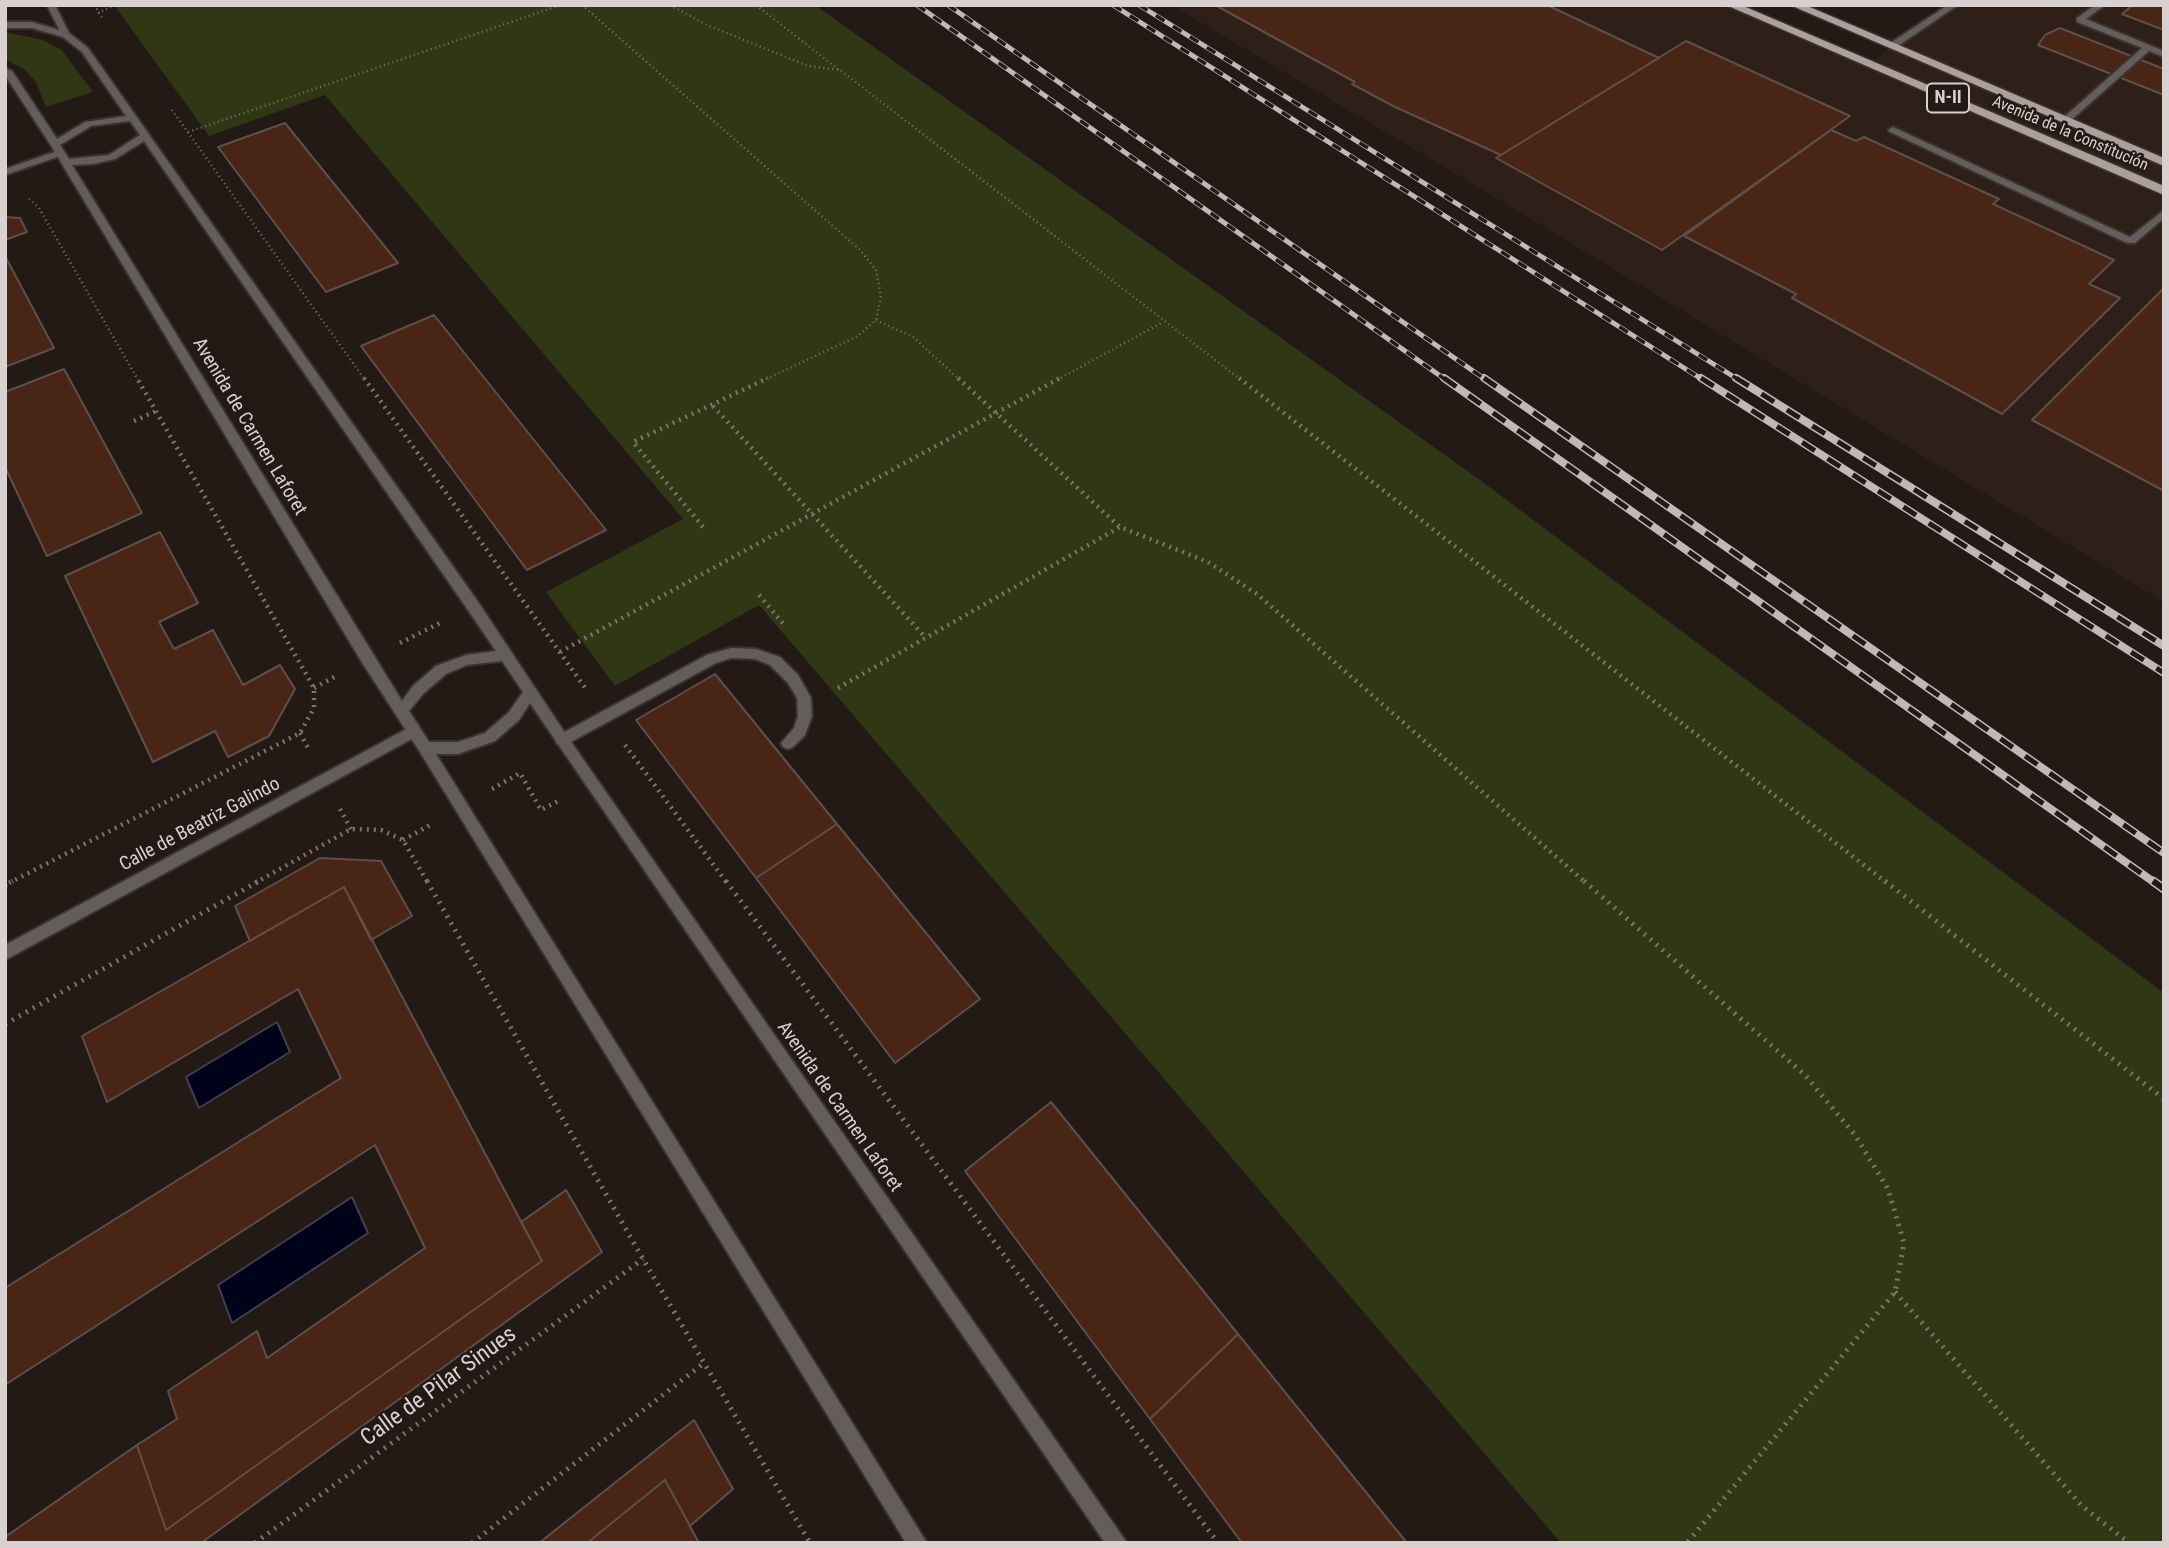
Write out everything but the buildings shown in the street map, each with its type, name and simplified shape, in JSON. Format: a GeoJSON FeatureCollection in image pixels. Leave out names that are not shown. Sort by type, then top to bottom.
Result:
{"type":"FeatureCollection","features":[{"type":"Feature","properties":{"kind":"main road","name":"Avenida de la Constitución"},"geometry":{"type":"LineString","coordinates":[[1731,5],[2164,191]]}},
{"type":"Feature","properties":{"kind":"main road","name":"Avenida de la Constitución"},"geometry":{"type":"LineString","coordinates":[[1795,5],[2164,162]]}},
{"type":"Feature","properties":{"kind":"street"},"geometry":{"type":"LineString","coordinates":[[51,5],[66,35]]}},
{"type":"Feature","properties":{"kind":"street"},"geometry":{"type":"LineString","coordinates":[[1892,46],[1954,5]]}},
{"type":"Feature","properties":{"kind":"street"},"geometry":{"type":"LineString","coordinates":[[2095,6],[2080,20],[2164,54]]}},
{"type":"Feature","properties":{"kind":"street","name":"Avenida de Carmen Laforet"},"geometry":{"type":"LineString","coordinates":[[5,24],[32,25],[66,35],[85,50],[473,606],[562,740],[1117,1543]]}},
{"type":"Feature","properties":{"kind":"street"},"geometry":{"type":"LineString","coordinates":[[2066,120],[2148,47]]}},
{"type":"Feature","properties":{"kind":"street","name":"Avenida de Carmen Laforet"},"geometry":{"type":"LineString","coordinates":[[5,71],[9,72],[60,153],[368,660],[917,1543]]}},
{"type":"Feature","properties":{"kind":"street"},"geometry":{"type":"LineString","coordinates":[[5,172],[60,153],[88,124],[132,118]]}},
{"type":"Feature","properties":{"kind":"street"},"geometry":{"type":"LineString","coordinates":[[1893,130],[2131,241],[2164,213]]}},
{"type":"Feature","properties":{"kind":"street"},"geometry":{"type":"LineString","coordinates":[[60,153],[93,161],[113,157],[145,136]]}},
{"type":"Feature","properties":{"kind":"street"},"geometry":{"type":"LineString","coordinates":[[562,740],[712,659],[731,653],[756,654],[775,661],[793,679],[804,698],[805,716],[800,731],[788,743]]}},
{"type":"Feature","properties":{"kind":"street"},"geometry":{"type":"LineString","coordinates":[[401,711],[418,690],[441,670],[466,660],[505,655]]}},
{"type":"Feature","properties":{"kind":"street"},"geometry":{"type":"LineString","coordinates":[[425,748],[458,748],[490,737],[514,716],[530,693]]}},
{"type":"Feature","properties":{"kind":"street","name":"Calle de Beatriz Galindo"},"geometry":{"type":"LineString","coordinates":[[5,953],[414,731]]}},
{"type":"Feature","properties":{"kind":"path"},"geometry":{"type":"LineString","coordinates":[[94,5],[106,23]]}},
{"type":"Feature","properties":{"kind":"path"},"geometry":{"type":"LineString","coordinates":[[98,13],[115,5]]}},
{"type":"Feature","properties":{"kind":"path"},"geometry":{"type":"LineString","coordinates":[[188,132],[561,5]]}},
{"type":"Feature","properties":{"kind":"path"},"geometry":{"type":"LineString","coordinates":[[582,5],[860,250],[876,271],[881,296],[876,320],[858,336],[633,442],[703,527]]}},
{"type":"Feature","properties":{"kind":"path"},"geometry":{"type":"LineString","coordinates":[[670,5],[707,25],[808,66],[840,70]]}},
{"type":"Feature","properties":{"kind":"path"},"geometry":{"type":"LineString","coordinates":[[756,5],[2164,1099]]}},
{"type":"Feature","properties":{"kind":"path"},"geometry":{"type":"LineString","coordinates":[[166,102],[514,585],[633,757],[1218,1543]]}},
{"type":"Feature","properties":{"kind":"path"},"geometry":{"type":"LineString","coordinates":[[5,886],[300,733],[314,708],[314,688],[39,208],[32,199],[20,199]]}},
{"type":"Feature","properties":{"kind":"path"},"geometry":{"type":"LineString","coordinates":[[876,320],[912,337],[1120,527],[1208,562],[1257,594],[1805,1075],[1855,1135],[1888,1189],[1904,1243],[1895,1292],[1687,1543]]}},
{"type":"Feature","properties":{"kind":"path"},"geometry":{"type":"LineString","coordinates":[[560,652],[1163,322]]}},
{"type":"Feature","properties":{"kind":"path"},"geometry":{"type":"LineString","coordinates":[[713,406],[926,638]]}},
{"type":"Feature","properties":{"kind":"path"},"geometry":{"type":"LineString","coordinates":[[134,421],[156,411]]}},
{"type":"Feature","properties":{"kind":"path"},"geometry":{"type":"LineString","coordinates":[[837,688],[1120,527]]}},
{"type":"Feature","properties":{"kind":"path"},"geometry":{"type":"LineString","coordinates":[[314,688],[514,585]]}},
{"type":"Feature","properties":{"kind":"path"},"geometry":{"type":"LineString","coordinates":[[759,595],[794,637]]}},
{"type":"Feature","properties":{"kind":"path"},"geometry":{"type":"LineString","coordinates":[[403,840],[520,773],[541,810],[633,757]]}},
{"type":"Feature","properties":{"kind":"path"},"geometry":{"type":"LineString","coordinates":[[5,1024],[351,830],[381,830],[403,840],[643,1259],[810,1543]]}},
{"type":"Feature","properties":{"kind":"path","name":"Calle de Pilar Sinues"},"geometry":{"type":"LineString","coordinates":[[255,1543],[643,1259]]}},
{"type":"Feature","properties":{"kind":"path"},"geometry":{"type":"LineString","coordinates":[[1895,1292],[2082,1506],[2129,1543]]}},
{"type":"Feature","properties":{"kind":"path"},"geometry":{"type":"LineString","coordinates":[[472,1543],[704,1363]]}},
{"type":"Feature","properties":{"kind":"shaded area"},"geometry":{"type":"Polygon","coordinates":[[[1171,5],[1731,5],[1868,64],[1954,5],[2164,5],[2164,602],[1468,181],[1171,5]]]}},
{"type":"Feature","properties":{"kind":"green space"},"geometry":{"type":"Polygon","coordinates":[[[114,5],[815,5],[1484,483],[2164,993],[2164,1543],[1561,1543],[759,605],[615,686],[546,592],[683,519],[325,95],[209,136],[114,5]]]}},
{"type":"Feature","properties":{"kind":"green space"},"geometry":{"type":"Polygon","coordinates":[[[5,32],[43,40],[62,50],[93,92],[46,107],[36,82],[25,70],[5,59],[5,32]]]}},
{"type":"Feature","properties":{"kind":"water"},"geometry":{"type":"Polygon","coordinates":[[[277,1022],[290,1052],[199,1108],[186,1077],[277,1022]]]}},
{"type":"Feature","properties":{"kind":"water"},"geometry":{"type":"Polygon","coordinates":[[[352,1197],[368,1233],[232,1323],[218,1285],[352,1197]]]}},
{"type":"Feature","properties":{"kind":"railway"},"geometry":{"type":"LineString","coordinates":[[917,5],[1446,380]]}},
{"type":"Feature","properties":{"kind":"railway"},"geometry":{"type":"LineString","coordinates":[[948,5],[1486,380]]}},
{"type":"Feature","properties":{"kind":"railway"},"geometry":{"type":"LineString","coordinates":[[1113,5],[1703,380]]}},
{"type":"Feature","properties":{"kind":"railway"},"geometry":{"type":"LineString","coordinates":[[1139,5],[1739,380]]}},
{"type":"Feature","properties":{"kind":"railway"},"geometry":{"type":"LineString","coordinates":[[1444,378],[2155,883]]}},
{"type":"Feature","properties":{"kind":"railway"},"geometry":{"type":"LineString","coordinates":[[1484,378],[2164,853]]}},
{"type":"Feature","properties":{"kind":"railway"},"geometry":{"type":"LineString","coordinates":[[1701,378],[2164,673]]}},
{"type":"Feature","properties":{"kind":"railway"},"geometry":{"type":"LineString","coordinates":[[1736,378],[2164,646]]}},
{"type":"Feature","properties":{"kind":"railway"},"geometry":{"type":"LineString","coordinates":[[2153,881],[2164,889]]}}]}
